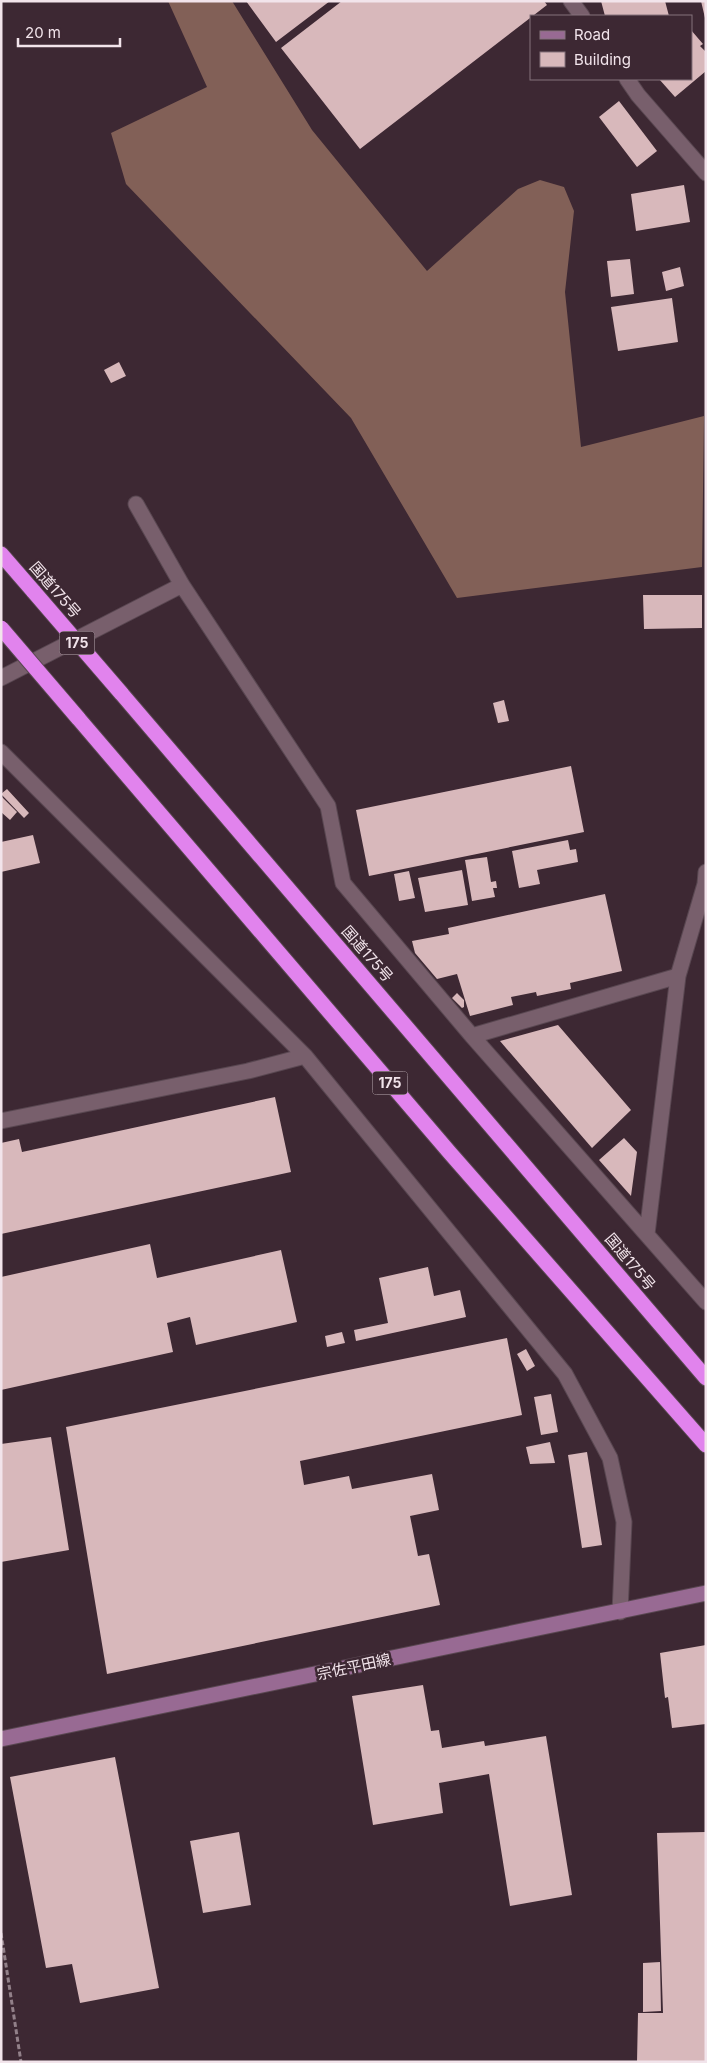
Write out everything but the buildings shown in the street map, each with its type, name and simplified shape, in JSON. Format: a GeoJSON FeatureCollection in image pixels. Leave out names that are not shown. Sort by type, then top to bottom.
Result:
{"type":"FeatureCollection","features":[{"type":"Feature","properties":{"kind":"highway","name":"国道175号"},"geometry":{"type":"LineString","coordinates":[[1,554],[706,1378]]}},
{"type":"Feature","properties":{"kind":"highway","name":"175"},"geometry":{"type":"LineString","coordinates":[[1,628],[450,1153],[706,1446]]}},
{"type":"Feature","properties":{"kind":"highway"},"geometry":{"type":"LineString","coordinates":[[1,635],[37,670]]}},
{"type":"Feature","properties":{"kind":"main road","name":"宗佐平田線"},"geometry":{"type":"LineString","coordinates":[[1,1739],[706,1593]]}},
{"type":"Feature","properties":{"kind":"street"},"geometry":{"type":"LineString","coordinates":[[571,1],[581,15]]}},
{"type":"Feature","properties":{"kind":"street"},"geometry":{"type":"LineString","coordinates":[[628,80],[638,95],[706,173]]}},
{"type":"Feature","properties":{"kind":"street"},"geometry":{"type":"LineString","coordinates":[[136,504],[182,585],[328,806],[343,883],[472,1036],[706,1302]]}},
{"type":"Feature","properties":{"kind":"street"},"geometry":{"type":"LineString","coordinates":[[1,678],[182,585]]}},
{"type":"Feature","properties":{"kind":"street"},"geometry":{"type":"LineString","coordinates":[[1,752],[305,1056],[565,1374],[610,1458],[624,1522],[620,1612]]}},
{"type":"Feature","properties":{"kind":"street"},"geometry":{"type":"LineString","coordinates":[[647,1234],[678,976],[705,880]]}},
{"type":"Feature","properties":{"kind":"street"},"geometry":{"type":"LineString","coordinates":[[472,1036],[678,976]]}},
{"type":"Feature","properties":{"kind":"street"},"geometry":{"type":"LineString","coordinates":[[1,1121],[248,1071],[305,1056]]}},
{"type":"Feature","properties":{"kind":"path"},"geometry":{"type":"LineString","coordinates":[[1,1933],[21,2062]]}},
{"type":"Feature","properties":{"kind":"shaded area"},"geometry":{"type":"Polygon","coordinates":[[[168,1],[232,1],[312,130],[427,271],[518,189],[540,180],[564,187],[574,211],[565,292],[581,447],[704,416],[702,567],[457,598],[351,418],[126,184],[111,133],[207,87],[168,1]]]}}]}
